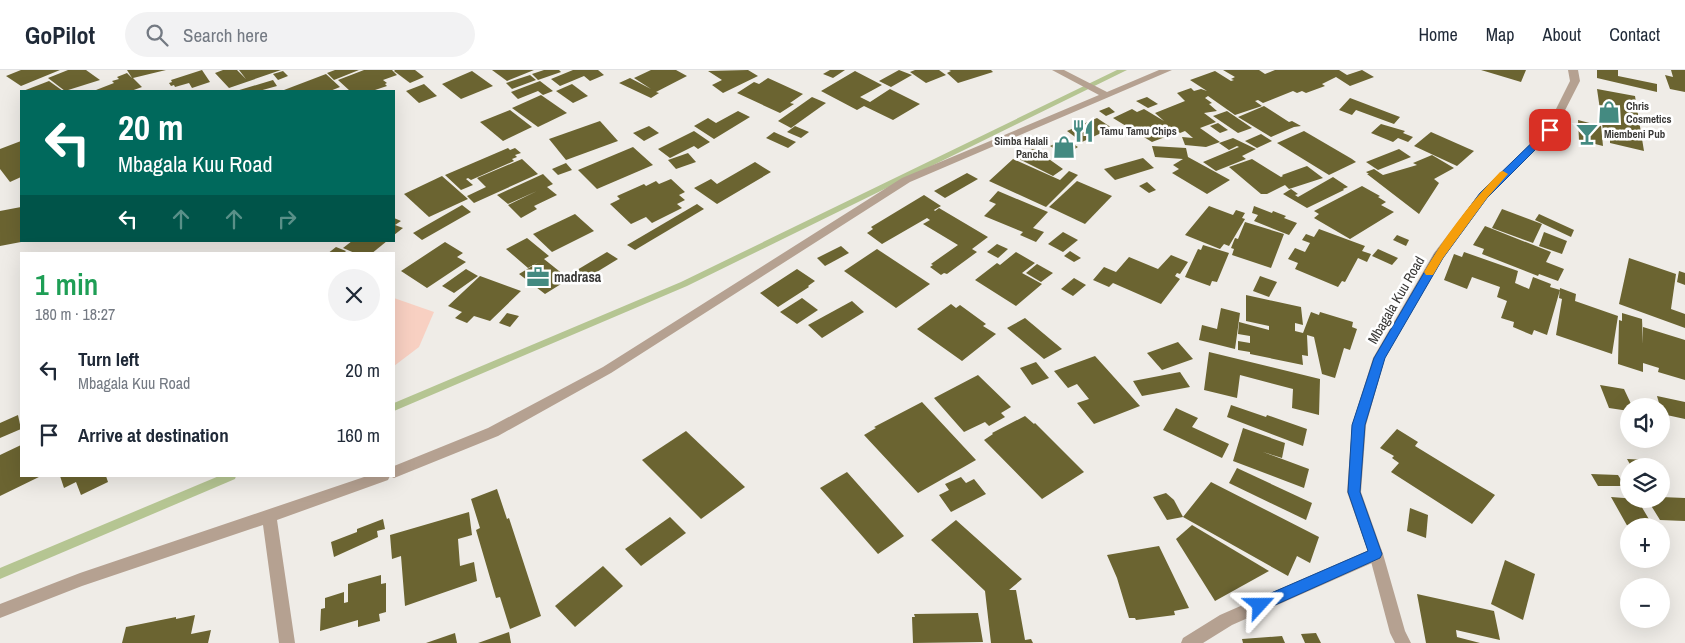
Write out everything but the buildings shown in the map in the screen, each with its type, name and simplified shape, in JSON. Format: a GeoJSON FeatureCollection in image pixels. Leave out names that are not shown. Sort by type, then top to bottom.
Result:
{"type":"FeatureCollection","features":[{"type":"Feature","properties":{"kind":"street"},"geometry":{"type":"LineString","coordinates":[[1057,70],[1105,95]]}},
{"type":"Feature","properties":{"kind":"street"},"geometry":{"type":"LineString","coordinates":[[395,472],[493,432],[607,370],[906,180],[1167,70]]}},
{"type":"Feature","properties":{"kind":"street","name":"Mbagala Kuu Road"},"geometry":{"type":"LineString","coordinates":[[1403,643],[1398,633],[1376,554],[1354,492],[1358,425],[1380,358],[1438,256],[1483,196],[1550,130],[1575,81],[1573,70]]}},
{"type":"Feature","properties":{"kind":"street"},"geometry":{"type":"LineString","coordinates":[[0,611],[80,580],[269,517],[380,477]]}},
{"type":"Feature","properties":{"kind":"street"},"geometry":{"type":"LineString","coordinates":[[269,517],[288,643]]}},
{"type":"Feature","properties":{"kind":"street"},"geometry":{"type":"LineString","coordinates":[[1189,643],[1226,620],[1376,554]]}},
{"type":"Feature","properties":{"kind":"shaded area"},"geometry":{"type":"Polygon","coordinates":[[[395,298],[434,312],[419,347],[395,365],[395,298]]]}},
{"type":"Feature","properties":{"kind":"waterway"},"geometry":{"type":"LineString","coordinates":[[395,407],[684,284],[1123,70]]}},
{"type":"Feature","properties":{"kind":"waterway"},"geometry":{"type":"LineString","coordinates":[[0,574],[229,477]]}},
{"type":"Feature","properties":{"kind":"slow traffic"},"geometry":{"type":"LineString","coordinates":[[1430,272],[1438,256],[1483,196],[1503,174]]}},
{"type":"Feature","properties":{"kind":"place","name":"Chris Cosmetics"},"geometry":{"type":"Point","coordinates":[1609,112]}},
{"type":"Feature","properties":{"kind":"place","name":"Tamu Tamu Chips"},"geometry":{"type":"Point","coordinates":[1083,131]}},
{"type":"Feature","properties":{"kind":"place","name":"Miembeni Pub"},"geometry":{"type":"Point","coordinates":[1587,134]}},
{"type":"Feature","properties":{"kind":"place","name":"Simba Halali Pancha"},"geometry":{"type":"Point","coordinates":[1064,147]}},
{"type":"Feature","properties":{"kind":"place","name":"madrasa"},"geometry":{"type":"Point","coordinates":[538,277]}},
{"type":"Feature","properties":{"kind":"route"},"geometry":{"type":"LineString","coordinates":[[1260,605],[1376,554],[1354,492],[1358,425],[1380,358],[1438,256],[1497,180],[1550,130]]}}]}
